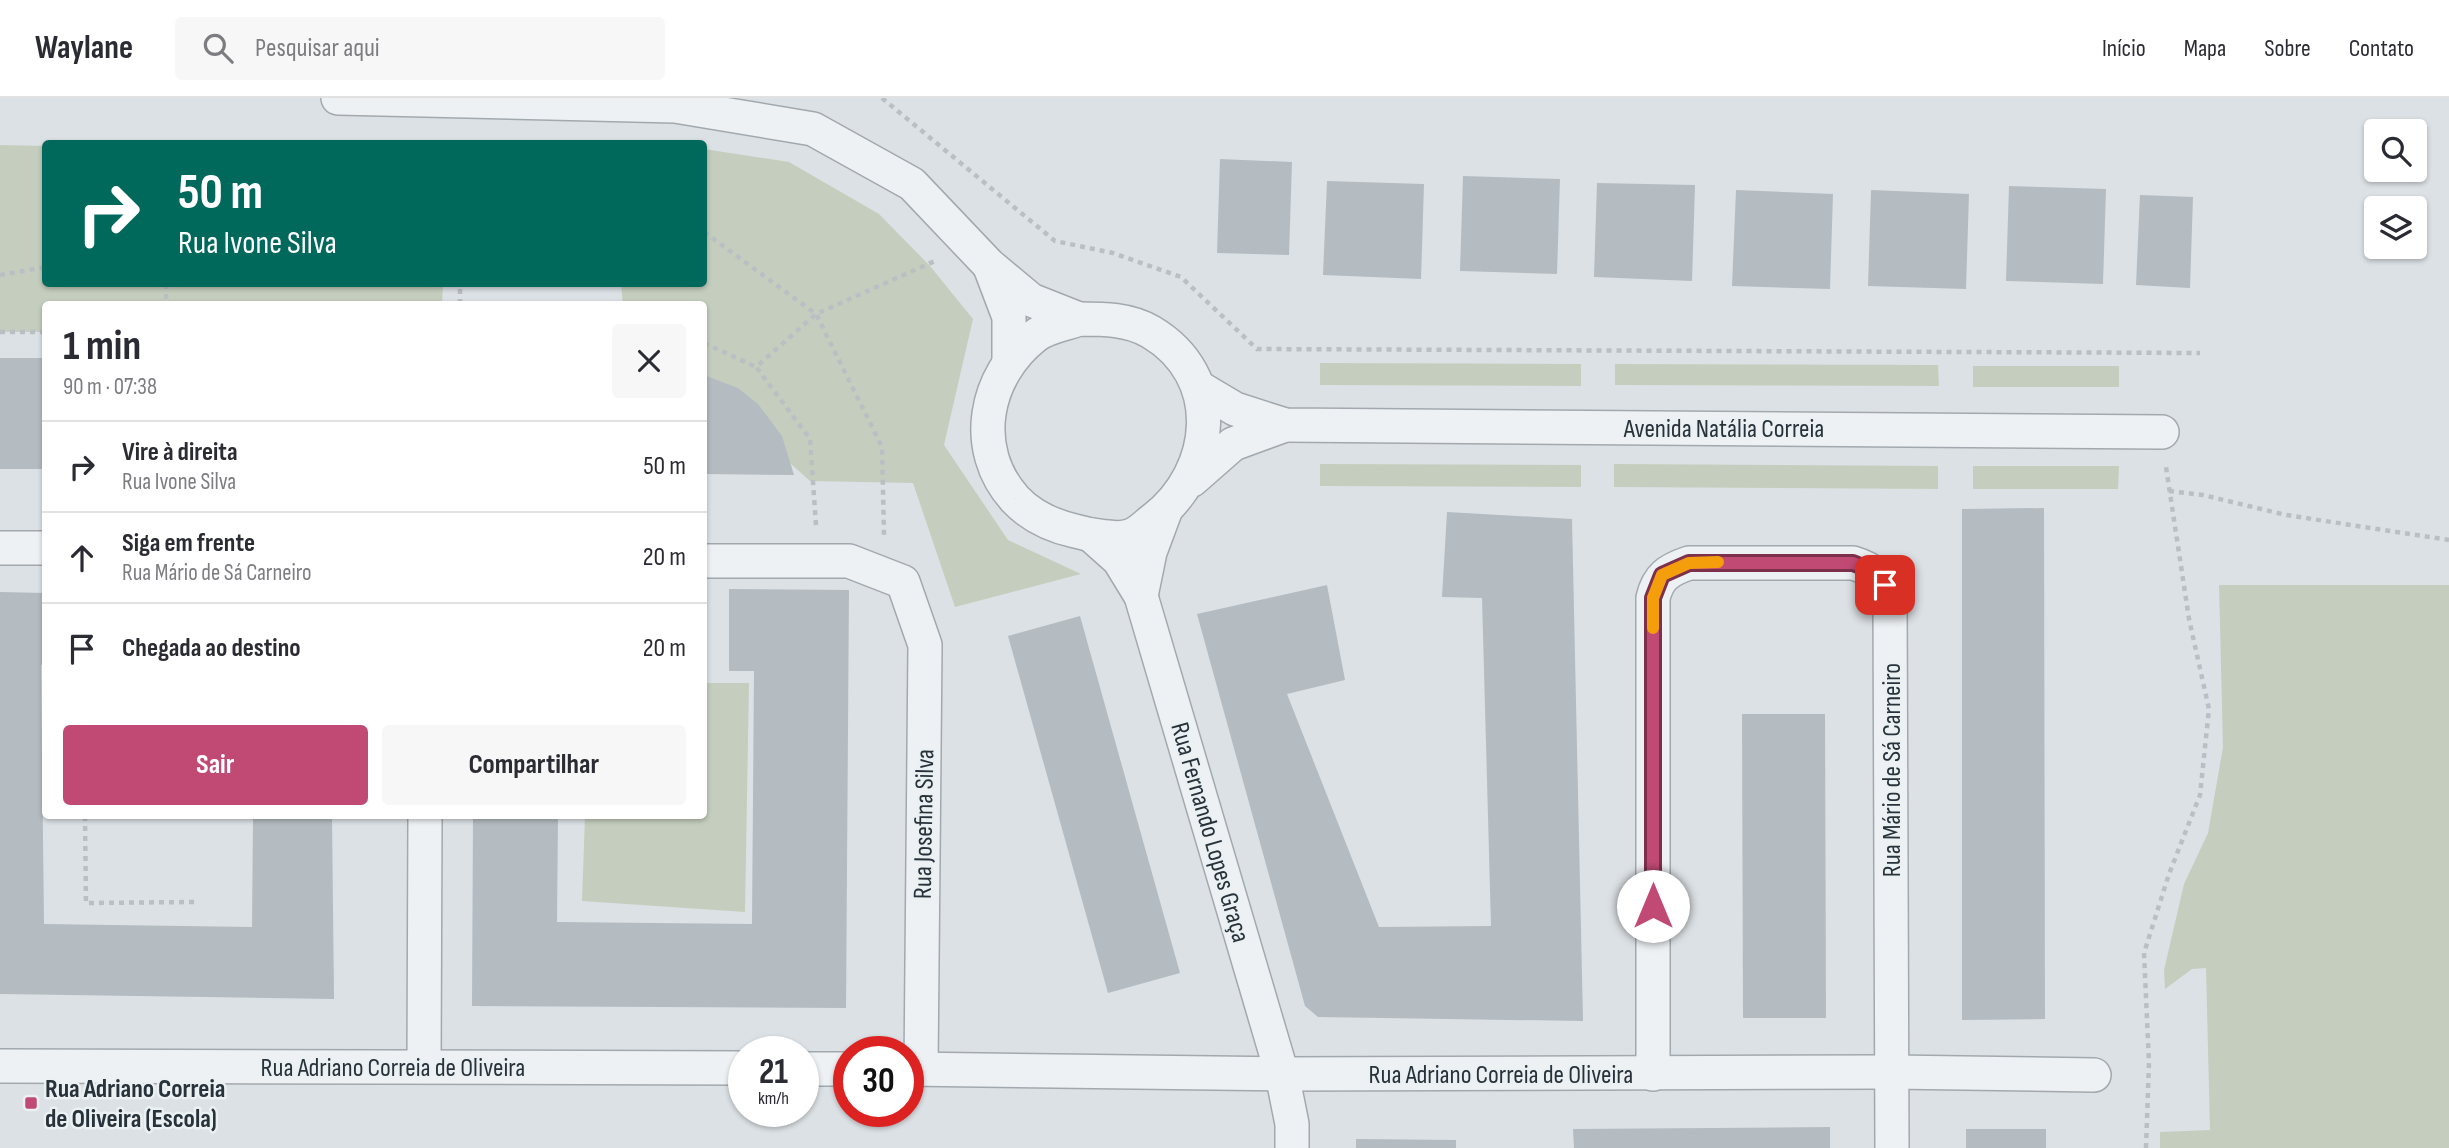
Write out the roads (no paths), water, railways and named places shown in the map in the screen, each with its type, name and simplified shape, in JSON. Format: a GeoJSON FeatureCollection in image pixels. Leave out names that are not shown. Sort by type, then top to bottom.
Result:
{"type":"FeatureCollection","features":[{"type":"Feature","properties":{"kind":"street"},"geometry":{"type":"LineString","coordinates":[[338,98],[675,106],[813,129],[912,184],[980,255],[1031,300],[1079,318],[1117,320],[1151,332],[1180,356],[1198,387],[1205,425],[1202,448],[1189,483],[1166,509],[1131,536],[1091,535],[1054,526],[1021,506],[1007,490],[991,456],[987,428],[993,390],[1009,360],[1037,334],[1079,318]]}},
{"type":"Feature","properties":{"kind":"street"},"geometry":{"type":"LineString","coordinates":[[980,255],[1009,317],[1009,360]]}},
{"type":"Feature","properties":{"kind":"street","name":"Avenida Natália Correia"},"geometry":{"type":"LineString","coordinates":[[1198,387],[1235,409],[1285,425],[2162,432]]}},
{"type":"Feature","properties":{"kind":"street","name":"Avenida Natália Correia"},"geometry":{"type":"LineString","coordinates":[[1189,483],[1233,444],[1285,425]]}},
{"type":"Feature","properties":{"kind":"street"},"geometry":{"type":"LineString","coordinates":[[1141,596],[1150,552],[1166,509]]}},
{"type":"Feature","properties":{"kind":"street","name":"Rua Fernando Lopes Graça"},"geometry":{"type":"LineString","coordinates":[[1091,535],[1119,560],[1141,596],[1282,1074],[1292,1124],[1292,1148]]}},
{"type":"Feature","properties":{"kind":"street"},"geometry":{"type":"LineString","coordinates":[[0,548],[42,548]]}},
{"type":"Feature","properties":{"kind":"street","name":"Rua Josefina Silva"},"geometry":{"type":"LineString","coordinates":[[707,561],[849,561],[894,578],[925,645],[916,1036]]}},
{"type":"Feature","properties":{"kind":"street","name":"Rua Mário de Sá Carneiro"},"geometry":{"type":"LineString","coordinates":[[1653,1074],[1653,598],[1662,575],[1689,563],[1853,563],[1864,566],[1875,572],[1890,597],[1892,1148]]}},
{"type":"Feature","properties":{"kind":"street"},"geometry":{"type":"LineString","coordinates":[[424,1066],[425,819]]}},
{"type":"Feature","properties":{"kind":"street","name":"Rua Adriano Correia de Oliveira"},"geometry":{"type":"LineString","coordinates":[[0,1066],[728,1068]]}},
{"type":"Feature","properties":{"kind":"street","name":"Rua Adriano Correia de Oliveira"},"geometry":{"type":"LineString","coordinates":[[924,1069],[1282,1074],[1892,1072],[2094,1075]]}},
{"type":"Feature","properties":{"kind":"place","name":"Rua Adriano Correia de Oliveira (Escola)"},"geometry":{"type":"Point","coordinates":[31,1103]}}]}
